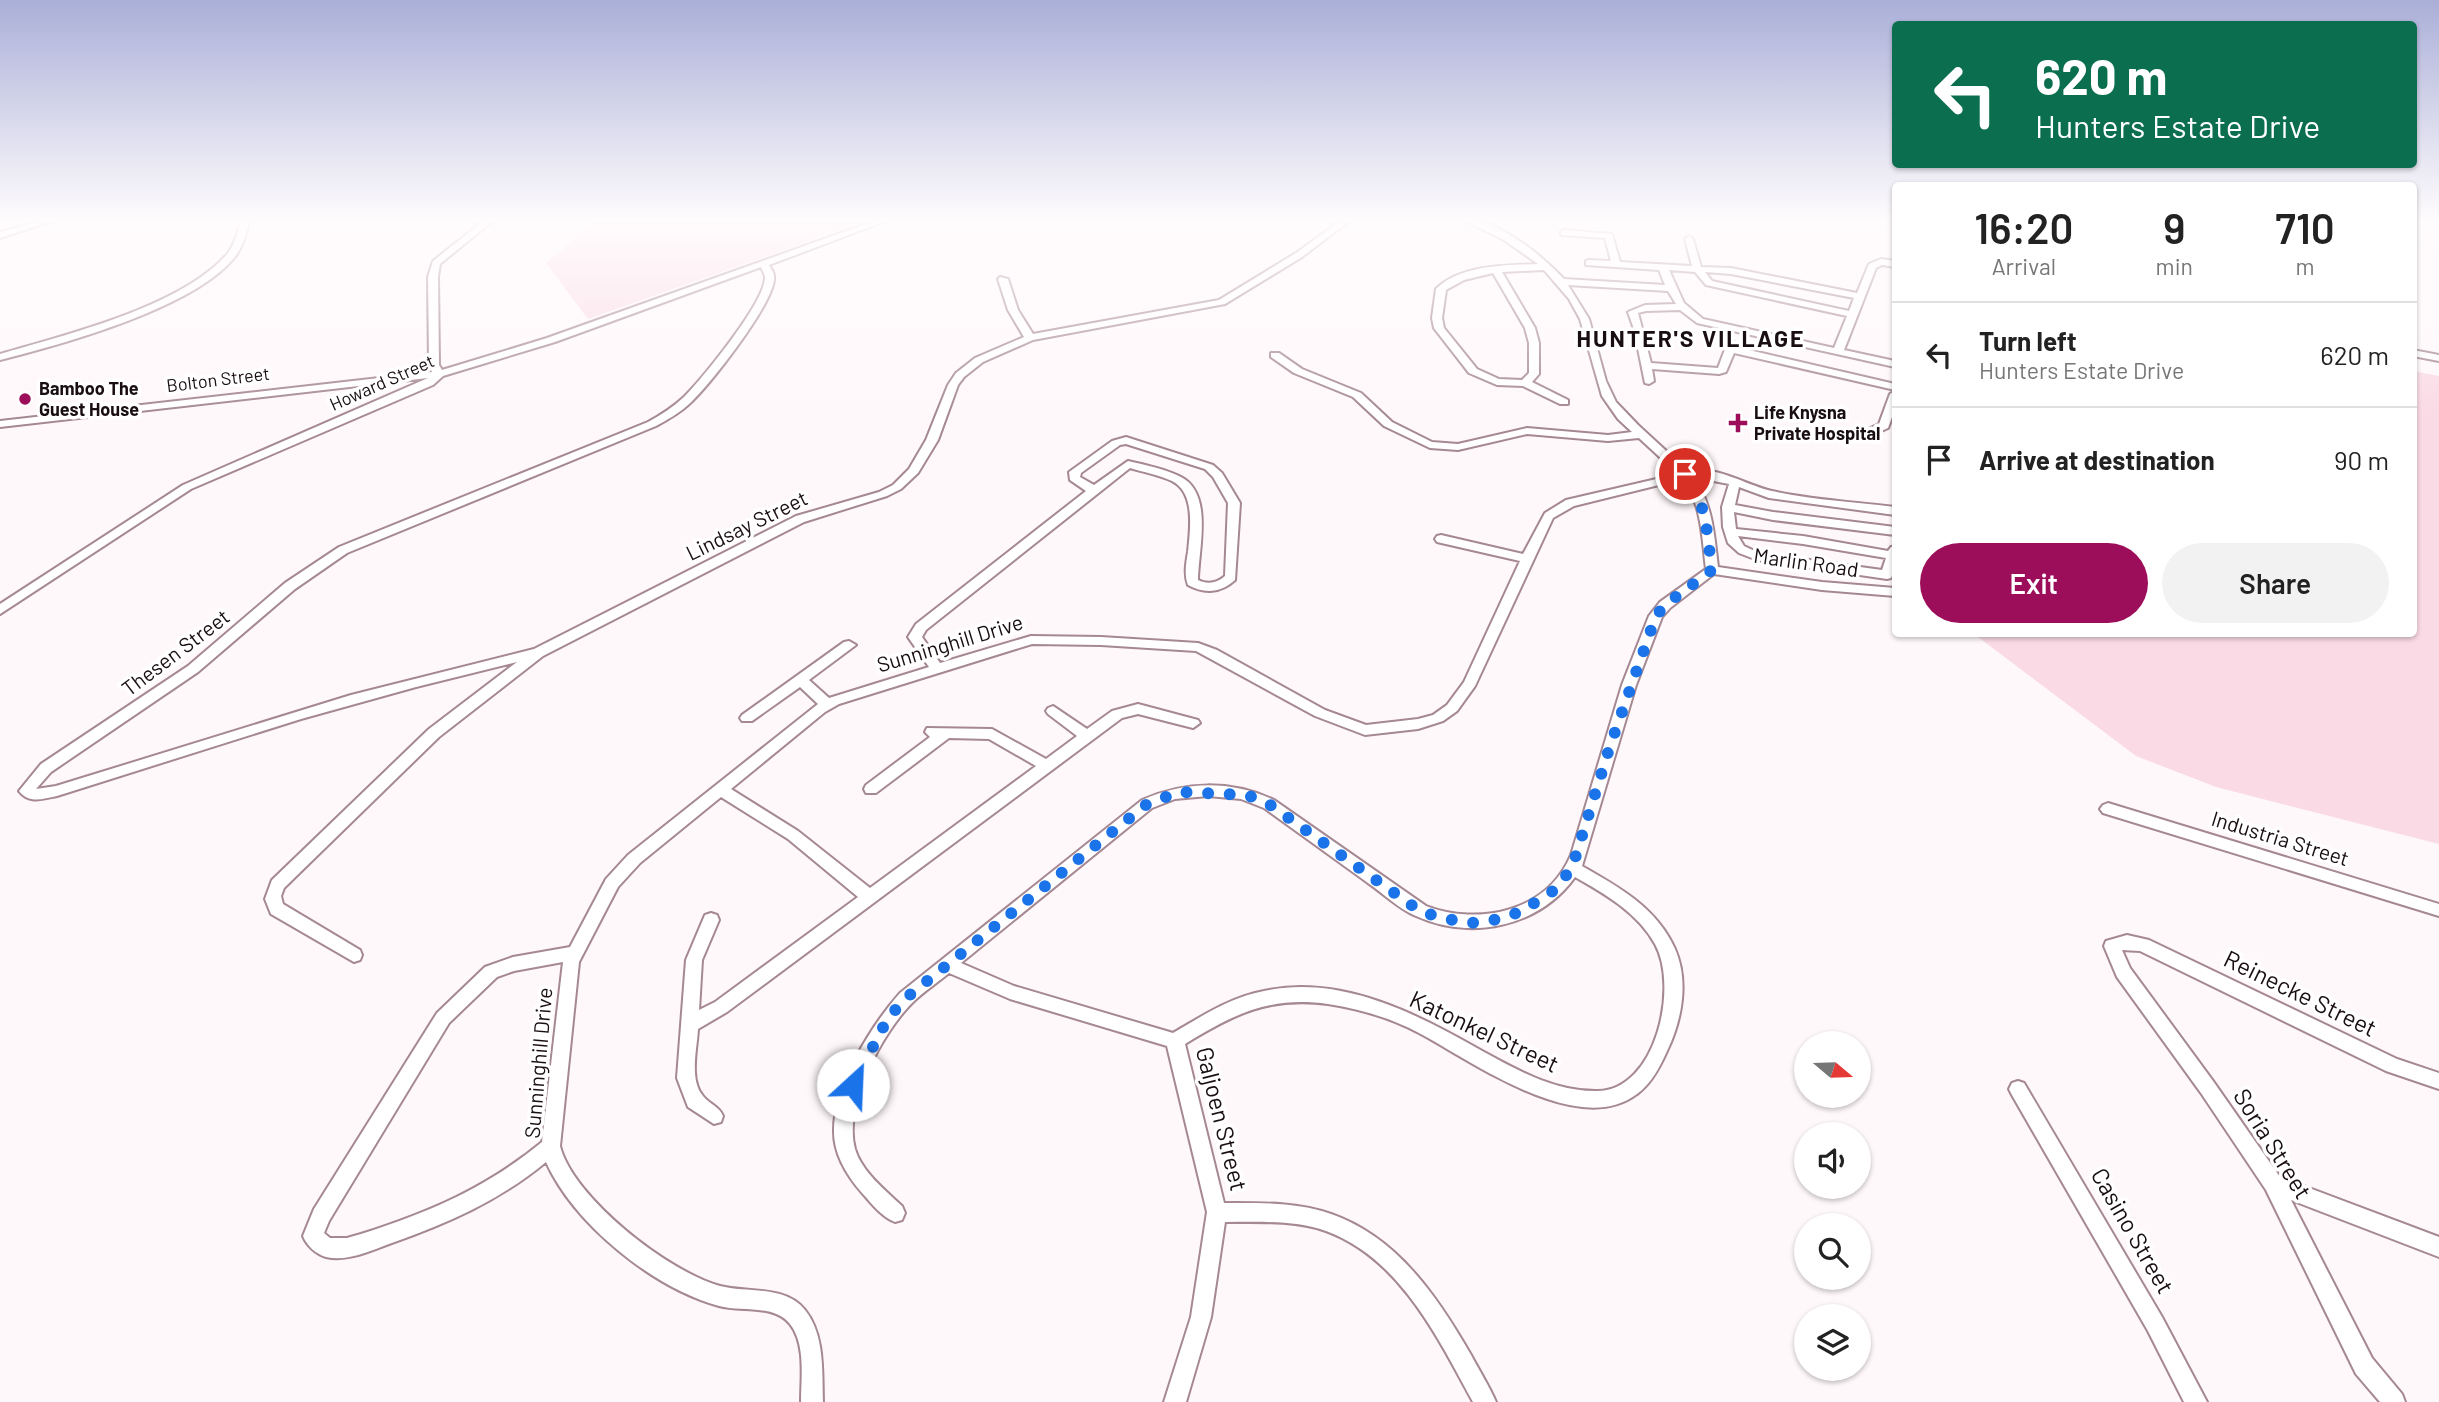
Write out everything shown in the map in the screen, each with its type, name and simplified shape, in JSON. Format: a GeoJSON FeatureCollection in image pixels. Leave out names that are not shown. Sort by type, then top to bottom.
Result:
{"type":"FeatureCollection","features":[{"type":"Feature","properties":{"kind":"street"},"geometry":{"type":"LineString","coordinates":[[0,358],[123,318],[176,295],[192,284]]}},
{"type":"Feature","properties":{"kind":"street"},"geometry":{"type":"LineString","coordinates":[[433,284],[434,365],[439,374]]}},
{"type":"Feature","properties":{"kind":"street","name":"Howard Street"},"geometry":{"type":"LineString","coordinates":[[0,610],[187,487],[429,383],[439,374],[509,354],[706,284]]}},
{"type":"Feature","properties":{"kind":"street","name":"Thesen Street"},"geometry":{"type":"LineString","coordinates":[[538,653],[464,669],[277,720],[57,791],[33,795],[26,791],[35,777],[57,760],[192,669],[290,586],[342,550],[652,424],[670,413],[687,400],[701,384],[766,295],[768,284]]}},
{"type":"Feature","properties":{"kind":"street"},"geometry":{"type":"LineString","coordinates":[[1005,284],[1013,310],[1030,338]]}},
{"type":"Feature","properties":{"kind":"street","name":"Lindsay Street"},"geometry":{"type":"LineString","coordinates":[[354,955],[277,909],[272,902],[278,884],[434,733],[538,653],[800,519],[883,494],[897,487],[914,471],[932,440],[953,385],[960,375],[979,360],[1030,338],[1222,302],[1251,284]]}},
{"type":"Feature","properties":{"kind":"street"},"geometry":{"type":"LineString","coordinates":[[1445,284],[1438,303],[1439,328],[1474,371],[1497,382],[1525,383],[1564,402]]}},
{"type":"Feature","properties":{"kind":"street"},"geometry":{"type":"LineString","coordinates":[[1504,284],[1530,328],[1534,343],[1534,374],[1525,383]]}},
{"type":"Feature","properties":{"kind":"street"},"geometry":{"type":"LineString","coordinates":[[895,1213],[853,1168],[842,1134],[845,1109],[869,1052],[888,1018],[906,998],[1147,804],[1179,792],[1227,793],[1259,799],[1405,902],[1441,918],[1472,923],[1499,919],[1520,912],[1553,891],[1572,868],[1610,746],[1656,616],[1665,605],[1712,570],[1702,504],[1685,474],[1614,407],[1600,385],[1591,338],[1584,319],[1562,284]]}},
{"type":"Feature","properties":{"kind":"street"},"geometry":{"type":"LineString","coordinates":[[1601,284],[1622,288],[1669,288]]}},
{"type":"Feature","properties":{"kind":"street"},"geometry":{"type":"LineString","coordinates":[[1668,284],[1700,321],[1892,363]]}},
{"type":"Feature","properties":{"kind":"street"},"geometry":{"type":"LineString","coordinates":[[1714,284],[1852,314]]}},
{"type":"Feature","properties":{"kind":"street"},"geometry":{"type":"LineString","coordinates":[[1800,284],[1858,296]]}},
{"type":"Feature","properties":{"kind":"street"},"geometry":{"type":"LineString","coordinates":[[1838,351],[1863,284]]}},
{"type":"Feature","properties":{"kind":"street"},"geometry":{"type":"LineString","coordinates":[[1649,381],[1633,312],[1646,308],[1685,307]]}},
{"type":"Feature","properties":{"kind":"street"},"geometry":{"type":"LineString","coordinates":[[1647,366],[1722,370],[1738,330]]}},
{"type":"Feature","properties":{"kind":"street"},"geometry":{"type":"LineString","coordinates":[[1730,349],[1892,386]]}},
{"type":"Feature","properties":{"kind":"street"},"geometry":{"type":"LineString","coordinates":[[2417,354],[2439,358]]}},
{"type":"Feature","properties":{"kind":"street"},"geometry":{"type":"LineString","coordinates":[[1275,355],[1298,371],[1357,395],[1388,424],[1430,445],[1458,447],[1527,431],[1608,438],[1641,434]]}},
{"type":"Feature","properties":{"kind":"street","name":"Bolton Street"},"geometry":{"type":"LineString","coordinates":[[0,424],[439,374]]}},
{"type":"Feature","properties":{"kind":"street"},"geometry":{"type":"LineString","coordinates":[[1862,436],[1884,426],[1892,403]]}},
{"type":"Feature","properties":{"kind":"street"},"geometry":{"type":"LineString","coordinates":[[1093,490],[1074,478],[1075,472],[1122,441],[1151,446],[1209,467],[1232,497],[1234,567],[1229,580],[1219,586],[1208,587],[1192,582],[1194,499],[1188,486],[1177,479],[1128,464]]}},
{"type":"Feature","properties":{"kind":"street"},"geometry":{"type":"LineString","coordinates":[[938,670],[915,638],[921,627],[1151,446]]}},
{"type":"Feature","properties":{"kind":"street"},"geometry":{"type":"LineString","coordinates":[[1685,474],[1713,475],[1779,496],[1892,511]]}},
{"type":"Feature","properties":{"kind":"street","name":"Sunninghill Drive"},"geometry":{"type":"LineString","coordinates":[[812,1402],[810,1354],[802,1323],[794,1312],[780,1306],[724,1297],[700,1290],[660,1270],[612,1234],[559,1171],[551,1146],[568,972],[574,953],[620,870],[827,704],[1031,640],[1187,645],[1205,650],[1320,713],[1358,728],[1392,729],[1438,718],[1452,708],[1470,683],[1543,525],[1558,509],[1570,503],[1685,474]]}},
{"type":"Feature","properties":{"kind":"street"},"geometry":{"type":"LineString","coordinates":[[1735,484],[1730,490],[1728,507],[1733,541],[1738,547],[1757,556],[1882,576],[1889,573],[1892,563]]}},
{"type":"Feature","properties":{"kind":"street"},"geometry":{"type":"LineString","coordinates":[[1728,507],[1773,516],[1892,531]]}},
{"type":"Feature","properties":{"kind":"street"},"geometry":{"type":"LineString","coordinates":[[1731,532],[1892,553]]}},
{"type":"Feature","properties":{"kind":"street"},"geometry":{"type":"LineString","coordinates":[[1441,539],[1527,559]]}},
{"type":"Feature","properties":{"kind":"street","name":"Marlin Road"},"geometry":{"type":"LineString","coordinates":[[1712,570],[1822,586],[1892,592]]}},
{"type":"Feature","properties":{"kind":"street"},"geometry":{"type":"LineString","coordinates":[[747,718],[849,645]]}},
{"type":"Feature","properties":{"kind":"street"},"geometry":{"type":"LineString","coordinates":[[800,680],[827,704]]}},
{"type":"Feature","properties":{"kind":"street"},"geometry":{"type":"LineString","coordinates":[[689,1025],[721,1007],[1046,765],[1127,710],[1138,709],[1193,723]]}},
{"type":"Feature","properties":{"kind":"street"},"geometry":{"type":"LineString","coordinates":[[1053,711],[1087,736]]}},
{"type":"Feature","properties":{"kind":"street"},"geometry":{"type":"LineString","coordinates":[[871,789],[939,732],[992,734],[1046,765]]}},
{"type":"Feature","properties":{"kind":"street"},"geometry":{"type":"LineString","coordinates":[[721,790],[793,835],[870,897]]}},
{"type":"Feature","properties":{"kind":"street","name":"Industria Street"},"geometry":{"type":"LineString","coordinates":[[2108,809],[2439,910]]}},
{"type":"Feature","properties":{"kind":"street","name":"Katonkel Street"},"geometry":{"type":"LineString","coordinates":[[1175,1041],[1226,1010],[1251,999],[1280,995],[1326,997],[1367,1006],[1423,1026],[1521,1081],[1543,1090],[1570,1097],[1600,1099],[1624,1093],[1649,1068],[1661,1046],[1670,1020],[1674,991],[1672,968],[1666,948],[1642,915],[1620,894],[1572,868]]}},
{"type":"Feature","properties":{"kind":"street"},"geometry":{"type":"LineString","coordinates":[[711,920],[694,960],[686,1078],[689,1091],[702,1109],[714,1116]]}},
{"type":"Feature","properties":{"kind":"street","name":"Soria Street"},"geometry":{"type":"LineString","coordinates":[[2143,945],[2118,943],[2112,946],[2113,953],[2123,972],[2207,1087],[2273,1184],[2364,1366],[2394,1402]]}},
{"type":"Feature","properties":{"kind":"street","name":"Reinecke Street"},"geometry":{"type":"LineString","coordinates":[[2143,945],[2392,1065],[2439,1081]]}},
{"type":"Feature","properties":{"kind":"street"},"geometry":{"type":"LineString","coordinates":[[551,1146],[503,1183],[450,1213],[351,1247],[325,1247],[313,1236],[321,1216],[356,1157],[443,1018],[491,972],[513,964],[574,953]]}},
{"type":"Feature","properties":{"kind":"street","name":"Galjoen Street"},"geometry":{"type":"LineString","coordinates":[[948,965],[1010,992],[1175,1041],[1217,1212],[1201,1317],[1175,1402]]}},
{"type":"Feature","properties":{"kind":"street","name":"Casino Street"},"geometry":{"type":"LineString","coordinates":[[2018,1089],[2155,1324],[2196,1402]]}},
{"type":"Feature","properties":{"kind":"street"},"geometry":{"type":"LineString","coordinates":[[2273,1184],[2439,1247]]}},
{"type":"Feature","properties":{"kind":"street"},"geometry":{"type":"LineString","coordinates":[[1217,1212],[1274,1213],[1327,1222],[1375,1247],[1399,1267],[1419,1294],[1450,1339],[1485,1402]]}},
{"type":"Feature","properties":{"kind":"shaded area"},"geometry":{"type":"Polygon","coordinates":[[[562,284],[686,284],[588,319],[562,284]]]}},
{"type":"Feature","properties":{"kind":"shaded area"},"geometry":{"type":"Polygon","coordinates":[[[2417,372],[2439,376],[2439,844],[2216,787],[2136,756],[1978,637],[2417,637],[2417,372]]]}},
{"type":"Feature","properties":{"kind":"place","name":"Bamboo The Guest House"},"geometry":{"type":"Point","coordinates":[25,399]}},
{"type":"Feature","properties":{"kind":"place","name":"Life Knysna Private Hospital"},"geometry":{"type":"Point","coordinates":[1738,423]}},
{"type":"Feature","properties":{"kind":"district","name":"HUNTER'S VILLAGE"},"geometry":{"type":"Point","coordinates":[1691,339]}},
{"type":"Feature","properties":{"kind":"route"},"geometry":{"type":"LineString","coordinates":[[853,1085],[888,1018],[906,998],[1147,804],[1167,795],[1179,792],[1210,792],[1247,795],[1259,799],[1405,902],[1420,911],[1441,918],[1472,923],[1499,919],[1540,901],[1553,891],[1572,868],[1610,746],[1648,632],[1656,616],[1665,605],[1712,570],[1704,511],[1700,497],[1685,474]]}}]}
